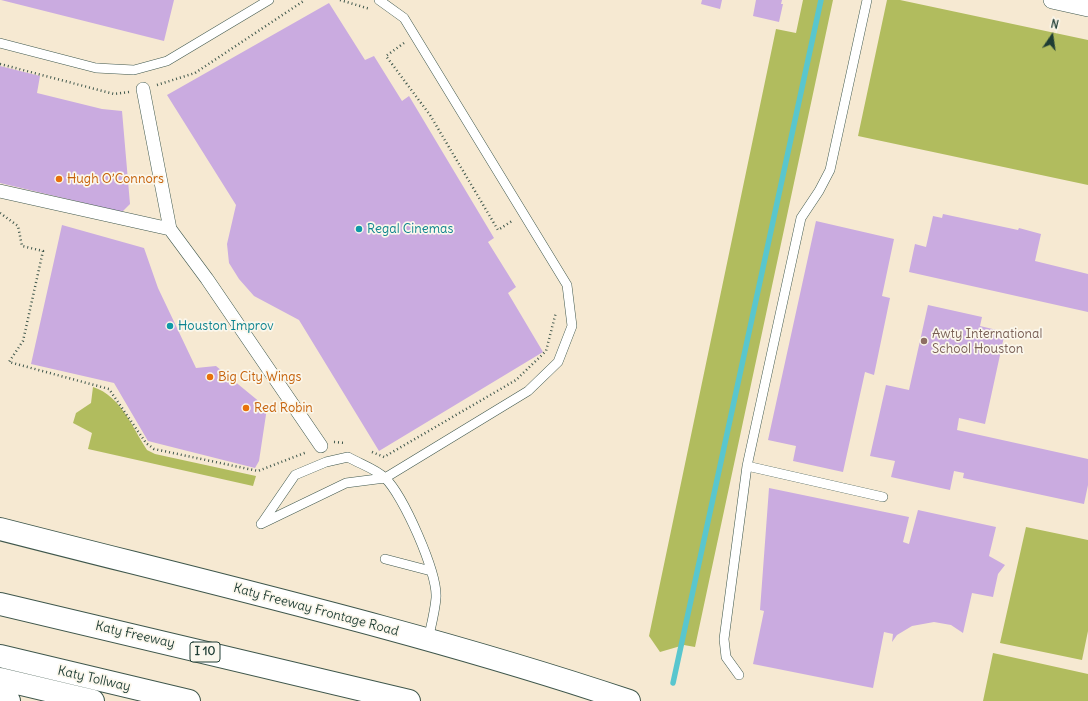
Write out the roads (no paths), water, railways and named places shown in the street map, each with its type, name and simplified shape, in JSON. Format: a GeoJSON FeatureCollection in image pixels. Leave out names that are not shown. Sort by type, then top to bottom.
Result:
{"type":"FeatureCollection","features":[{"type":"Feature","properties":{"kind":"main road","name":"Katy Freeway Frontage Road"},"geometry":{"type":"LineString","coordinates":[[0,529],[428,640],[559,678],[629,701]]}},
{"type":"Feature","properties":{"kind":"main road","name":"Katy Freeway"},"geometry":{"type":"LineString","coordinates":[[0,604],[410,701]]}},
{"type":"Feature","properties":{"kind":"main road","name":"Katy Tollway"},"geometry":{"type":"LineString","coordinates":[[0,656],[189,701]]}},
{"type":"Feature","properties":{"kind":"main road"},"geometry":{"type":"LineString","coordinates":[[0,679],[93,701]]}},
{"type":"Feature","properties":{"kind":"main road"},"geometry":{"type":"LineString","coordinates":[[0,699],[9,701]]}},
{"type":"Feature","properties":{"kind":"street"},"geometry":{"type":"LineString","coordinates":[[1052,0],[1088,8]]}},
{"type":"Feature","properties":{"kind":"street"},"geometry":{"type":"LineString","coordinates":[[142,90],[170,229],[207,279],[321,446]]}},
{"type":"Feature","properties":{"kind":"street"},"geometry":{"type":"LineString","coordinates":[[0,191],[170,229]]}},
{"type":"Feature","properties":{"kind":"lane"},"geometry":{"type":"LineString","coordinates":[[0,43],[96,68],[134,70],[167,61],[269,0]]}},
{"type":"Feature","properties":{"kind":"lane"},"geometry":{"type":"LineString","coordinates":[[379,0],[404,18],[567,285],[572,326],[558,362],[528,392],[385,478],[346,483],[299,504],[261,524],[295,475],[326,462],[348,457],[385,478],[401,501],[418,533],[431,571],[436,596],[428,640]]}},
{"type":"Feature","properties":{"kind":"lane"},"geometry":{"type":"LineString","coordinates":[[739,675],[726,657],[724,639],[746,466],[801,218],[819,191],[830,170],[867,0]]}},
{"type":"Feature","properties":{"kind":"lane"},"geometry":{"type":"LineString","coordinates":[[746,466],[883,497]]}},
{"type":"Feature","properties":{"kind":"lane"},"geometry":{"type":"LineString","coordinates":[[385,559],[431,571]]}},
{"type":"Feature","properties":{"kind":"waterway"},"geometry":{"type":"LineString","coordinates":[[673,683],[821,0]]}},
{"type":"Feature","properties":{"kind":"place","name":"Hugh O’Connors"},"geometry":{"type":"Point","coordinates":[59,179]}},
{"type":"Feature","properties":{"kind":"place","name":"Regal Cinemas"},"geometry":{"type":"Point","coordinates":[359,229]}},
{"type":"Feature","properties":{"kind":"place","name":"Houston Improv"},"geometry":{"type":"Point","coordinates":[170,326]}},
{"type":"Feature","properties":{"kind":"place","name":"Awty International School Houston"},"geometry":{"type":"Point","coordinates":[924,341]}},
{"type":"Feature","properties":{"kind":"place","name":"Big City Wings"},"geometry":{"type":"Point","coordinates":[210,377]}},
{"type":"Feature","properties":{"kind":"place","name":"Red Robin"},"geometry":{"type":"Point","coordinates":[246,408]}}]}
